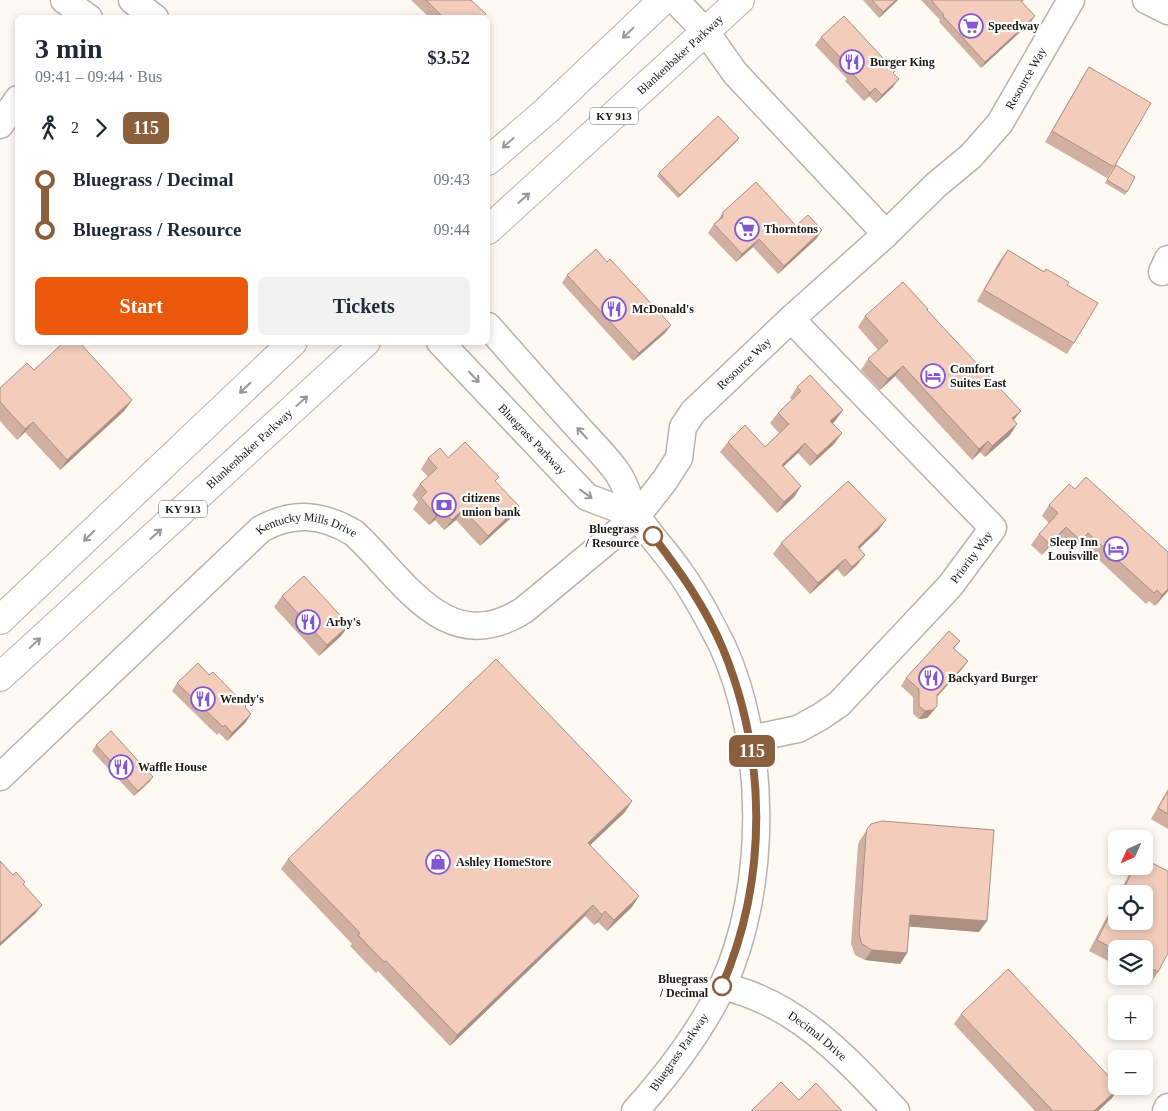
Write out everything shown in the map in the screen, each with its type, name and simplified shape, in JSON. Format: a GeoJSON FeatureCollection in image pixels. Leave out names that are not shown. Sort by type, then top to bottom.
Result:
{"type":"FeatureCollection","features":[{"type":"Feature","properties":{"kind":"main road"},"geometry":{"type":"LineString","coordinates":[[490,159],[545,112],[663,0]]}},
{"type":"Feature","properties":{"kind":"main road","name":"Blankenbaker Parkway"},"geometry":{"type":"LineString","coordinates":[[490,228],[740,0]]}},
{"type":"Feature","properties":{"kind":"main road"},"geometry":{"type":"LineString","coordinates":[[0,620],[290,345]]}},
{"type":"Feature","properties":{"kind":"main road","name":"Blankenbaker Parkway"},"geometry":{"type":"LineString","coordinates":[[0,677],[363,345]]}},
{"type":"Feature","properties":{"kind":"street"},"geometry":{"type":"LineString","coordinates":[[132,0],[151,15]]}},
{"type":"Feature","properties":{"kind":"street"},"geometry":{"type":"LineString","coordinates":[[675,0],[706,32],[736,73],[886,234]]}},
{"type":"Feature","properties":{"kind":"street","name":"Resource Way"},"geometry":{"type":"LineString","coordinates":[[637,516],[665,480],[679,458],[683,427],[686,420],[791,319],[886,234],[936,185],[971,156],[1000,123],[1072,0]]}},
{"type":"Feature","properties":{"kind":"street"},"geometry":{"type":"LineString","coordinates":[[1146,0],[1168,11]]}},
{"type":"Feature","properties":{"kind":"street"},"geometry":{"type":"LineString","coordinates":[[0,125],[15,104]]}},
{"type":"Feature","properties":{"kind":"street","name":"Priority Way"},"geometry":{"type":"LineString","coordinates":[[750,739],[798,729],[839,704],[950,586],[993,528],[791,319]]}},
{"type":"Feature","properties":{"kind":"street","name":"Bluegrass Parkway"},"geometry":{"type":"LineString","coordinates":[[490,328],[618,473],[637,516],[679,570],[695,595],[722,647],[738,690],[750,739],[757,810],[753,878],[745,917],[730,968],[702,1023],[670,1069],[635,1111]]}},
{"type":"Feature","properties":{"kind":"street","name":"Bluegrass Parkway"},"geometry":{"type":"LineString","coordinates":[[443,345],[587,497],[637,516]]}},
{"type":"Feature","properties":{"kind":"street","name":"Kentucky Mills Drive"},"geometry":{"type":"LineString","coordinates":[[0,777],[261,529],[270,524],[289,518],[312,517],[340,524],[365,543],[422,603],[446,619],[462,625],[476,627],[497,624],[524,610],[637,516]]}},
{"type":"Feature","properties":{"kind":"street","name":"Decimal Drive"},"geometry":{"type":"LineString","coordinates":[[722,986],[754,995],[815,1031],[831,1044],[896,1111]]}},
{"type":"Feature","properties":{"kind":"building"},"geometry":{"type":"Polygon","coordinates":[[[426,0],[471,0],[486,14],[485,15],[441,15],[426,0]]]}},
{"type":"Feature","properties":{"kind":"building"},"geometry":{"type":"Polygon","coordinates":[[[872,0],[896,0],[883,12],[872,0]]]}},
{"type":"Feature","properties":{"kind":"building"},"geometry":{"type":"Polygon","coordinates":[[[931,0],[1022,0],[1035,16],[985,62],[931,0]]]}},
{"type":"Feature","properties":{"kind":"building","name":"Burger King"},"geometry":{"type":"Polygon","coordinates":[[[844,16],[895,71],[893,73],[899,79],[882,95],[875,88],[870,93],[851,72],[853,71],[821,37],[844,16]]]}},
{"type":"Feature","properties":{"kind":"building"},"geometry":{"type":"Polygon","coordinates":[[[1089,67],[1151,103],[1114,167],[1052,131],[1089,67]]]}},
{"type":"Feature","properties":{"kind":"building"},"geometry":{"type":"Polygon","coordinates":[[[718,116],[739,138],[680,195],[659,173],[718,116]]]}},
{"type":"Feature","properties":{"kind":"building"},"geometry":{"type":"Polygon","coordinates":[[[1116,165],[1135,177],[1127,192],[1107,180],[1116,165]]]}},
{"type":"Feature","properties":{"kind":"building"},"geometry":{"type":"Polygon","coordinates":[[[756,182],[796,226],[808,215],[822,230],[784,266],[759,239],[742,254],[714,224],[723,217],[723,212],[756,182]]]}},
{"type":"Feature","properties":{"kind":"building","name":"McDonald's"},"geometry":{"type":"Polygon","coordinates":[[[596,249],[607,262],[610,259],[671,325],[639,353],[567,275],[596,249]]]}},
{"type":"Feature","properties":{"kind":"building"},"geometry":{"type":"Polygon","coordinates":[[[1008,250],[1044,272],[1046,269],[1069,282],[1067,285],[1098,303],[1074,343],[984,290],[1008,250]]]}},
{"type":"Feature","properties":{"kind":"building","name":"Comfort Suites East"},"geometry":{"type":"Polygon","coordinates":[[[903,282],[1021,411],[1012,418],[1017,424],[992,446],[988,441],[979,449],[903,366],[888,379],[868,359],[888,341],[865,316],[903,282]]]}},
{"type":"Feature","properties":{"kind":"building"},"geometry":{"type":"Polygon","coordinates":[[[61,345],[82,345],[132,400],[67,460],[33,422],[25,429],[0,402],[0,388],[27,363],[34,370],[61,345]]]}},
{"type":"Feature","properties":{"kind":"building"},"geometry":{"type":"Polygon","coordinates":[[[810,375],[843,410],[830,421],[842,433],[817,456],[805,443],[782,465],[801,486],[784,502],[728,442],[745,425],[765,447],[789,424],[778,413],[801,391],[797,387],[810,375]]]}},
{"type":"Feature","properties":{"kind":"building"},"geometry":{"type":"Polygon","coordinates":[[[465,442],[499,477],[495,481],[519,506],[488,536],[463,509],[452,520],[442,509],[436,515],[421,498],[427,492],[420,484],[437,468],[428,458],[440,448],[448,458],[465,442]]]}},
{"type":"Feature","properties":{"kind":"building","name":"Sleep Inn Louisville"},"geometry":{"type":"Polygon","coordinates":[[[1086,477],[1168,552],[1168,589],[1162,595],[1157,590],[1154,593],[1088,533],[1081,541],[1066,527],[1050,544],[1039,534],[1058,513],[1049,505],[1069,484],[1075,489],[1086,477]]]}},
{"type":"Feature","properties":{"kind":"building"},"geometry":{"type":"Polygon","coordinates":[[[848,481],[886,520],[858,547],[865,555],[852,567],[845,559],[818,583],[781,543],[848,481]]]}},
{"type":"Feature","properties":{"kind":"building"},"geometry":{"type":"Polygon","coordinates":[[[304,576],[349,625],[327,645],[282,596],[304,576]]]}},
{"type":"Feature","properties":{"kind":"building","name":"Backyard Burger"},"geometry":{"type":"Polygon","coordinates":[[[949,631],[960,641],[953,648],[968,661],[937,695],[937,706],[933,710],[925,711],[919,706],[919,689],[906,678],[949,631]]]}},
{"type":"Feature","properties":{"kind":"building","name":"Ashley HomeStore"},"geometry":{"type":"Polygon","coordinates":[[[496,659],[632,801],[588,843],[639,896],[614,920],[605,911],[602,915],[593,905],[457,1035],[386,961],[384,962],[358,935],[360,933],[288,859],[496,659]]]}},
{"type":"Feature","properties":{"kind":"building","name":"Wendy's"},"geometry":{"type":"Polygon","coordinates":[[[198,663],[209,675],[213,672],[246,706],[251,714],[232,733],[225,725],[223,727],[177,683],[198,663]]]}},
{"type":"Feature","properties":{"kind":"building","name":"Waffle House"},"geometry":{"type":"Polygon","coordinates":[[[111,731],[153,777],[138,791],[96,745],[111,731]]]}},
{"type":"Feature","properties":{"kind":"building"},"geometry":{"type":"Polygon","coordinates":[[[1168,791],[1168,814],[1158,808],[1168,791]]]}},
{"type":"Feature","properties":{"kind":"building"},"geometry":{"type":"Polygon","coordinates":[[[882,821],[994,830],[987,921],[910,915],[907,953],[872,950],[862,944],[859,934],[866,835],[867,829],[871,824],[882,821]]]}},
{"type":"Feature","properties":{"kind":"building"},"geometry":{"type":"Polygon","coordinates":[[[0,861],[13,875],[16,872],[25,882],[23,884],[42,905],[0,943],[0,861]]]}},
{"type":"Feature","properties":{"kind":"building"},"geometry":{"type":"Polygon","coordinates":[[[1153,864],[1168,871],[1168,953],[1158,972],[1153,969],[1153,940],[1108,940],[1108,946],[1097,940],[1108,919],[1108,930],[1153,930],[1153,885],[1126,885],[1130,875],[1153,875],[1153,864]]]}},
{"type":"Feature","properties":{"kind":"building"},"geometry":{"type":"Polygon","coordinates":[[[1008,969],[1108,1075],[1108,1095],[1111,1095],[1094,1111],[1053,1111],[961,1014],[1008,969]]]}},
{"type":"Feature","properties":{"kind":"building"},"geometry":{"type":"Polygon","coordinates":[[[781,1082],[799,1100],[816,1083],[842,1111],[751,1111],[781,1082]]]}},
{"type":"Feature","properties":{"kind":"bus line","name":"115"},"geometry":{"type":"LineString","coordinates":[[653,536],[695,595],[722,647],[738,690],[752,750],[757,810],[753,878],[745,917],[730,968],[722,986]]}},
{"type":"Feature","properties":{"kind":"place","name":"Speedway"},"geometry":{"type":"Point","coordinates":[971,26]}},
{"type":"Feature","properties":{"kind":"place","name":"Burger King"},"geometry":{"type":"Point","coordinates":[852,62]}},
{"type":"Feature","properties":{"kind":"place","name":"Thorntons"},"geometry":{"type":"Point","coordinates":[747,229]}},
{"type":"Feature","properties":{"kind":"place","name":"McDonald's"},"geometry":{"type":"Point","coordinates":[614,309]}},
{"type":"Feature","properties":{"kind":"place","name":"Comfort Suites East"},"geometry":{"type":"Point","coordinates":[933,376]}},
{"type":"Feature","properties":{"kind":"place","name":"citizens union bank"},"geometry":{"type":"Point","coordinates":[444,505]}},
{"type":"Feature","properties":{"kind":"place","name":"Bluegrass / Resource"},"geometry":{"type":"Point","coordinates":[653,536]}},
{"type":"Feature","properties":{"kind":"place","name":"Sleep Inn Louisville"},"geometry":{"type":"Point","coordinates":[1116,549]}},
{"type":"Feature","properties":{"kind":"place","name":"Arby's"},"geometry":{"type":"Point","coordinates":[308,622]}},
{"type":"Feature","properties":{"kind":"place","name":"Backyard Burger"},"geometry":{"type":"Point","coordinates":[931,678]}},
{"type":"Feature","properties":{"kind":"place","name":"Wendy's"},"geometry":{"type":"Point","coordinates":[203,699]}},
{"type":"Feature","properties":{"kind":"place","name":"Waffle House"},"geometry":{"type":"Point","coordinates":[121,767]}},
{"type":"Feature","properties":{"kind":"place","name":"Ashley HomeStore"},"geometry":{"type":"Point","coordinates":[438,862]}},
{"type":"Feature","properties":{"kind":"place","name":"Bluegrass / Decimal"},"geometry":{"type":"Point","coordinates":[722,986]}}]}
